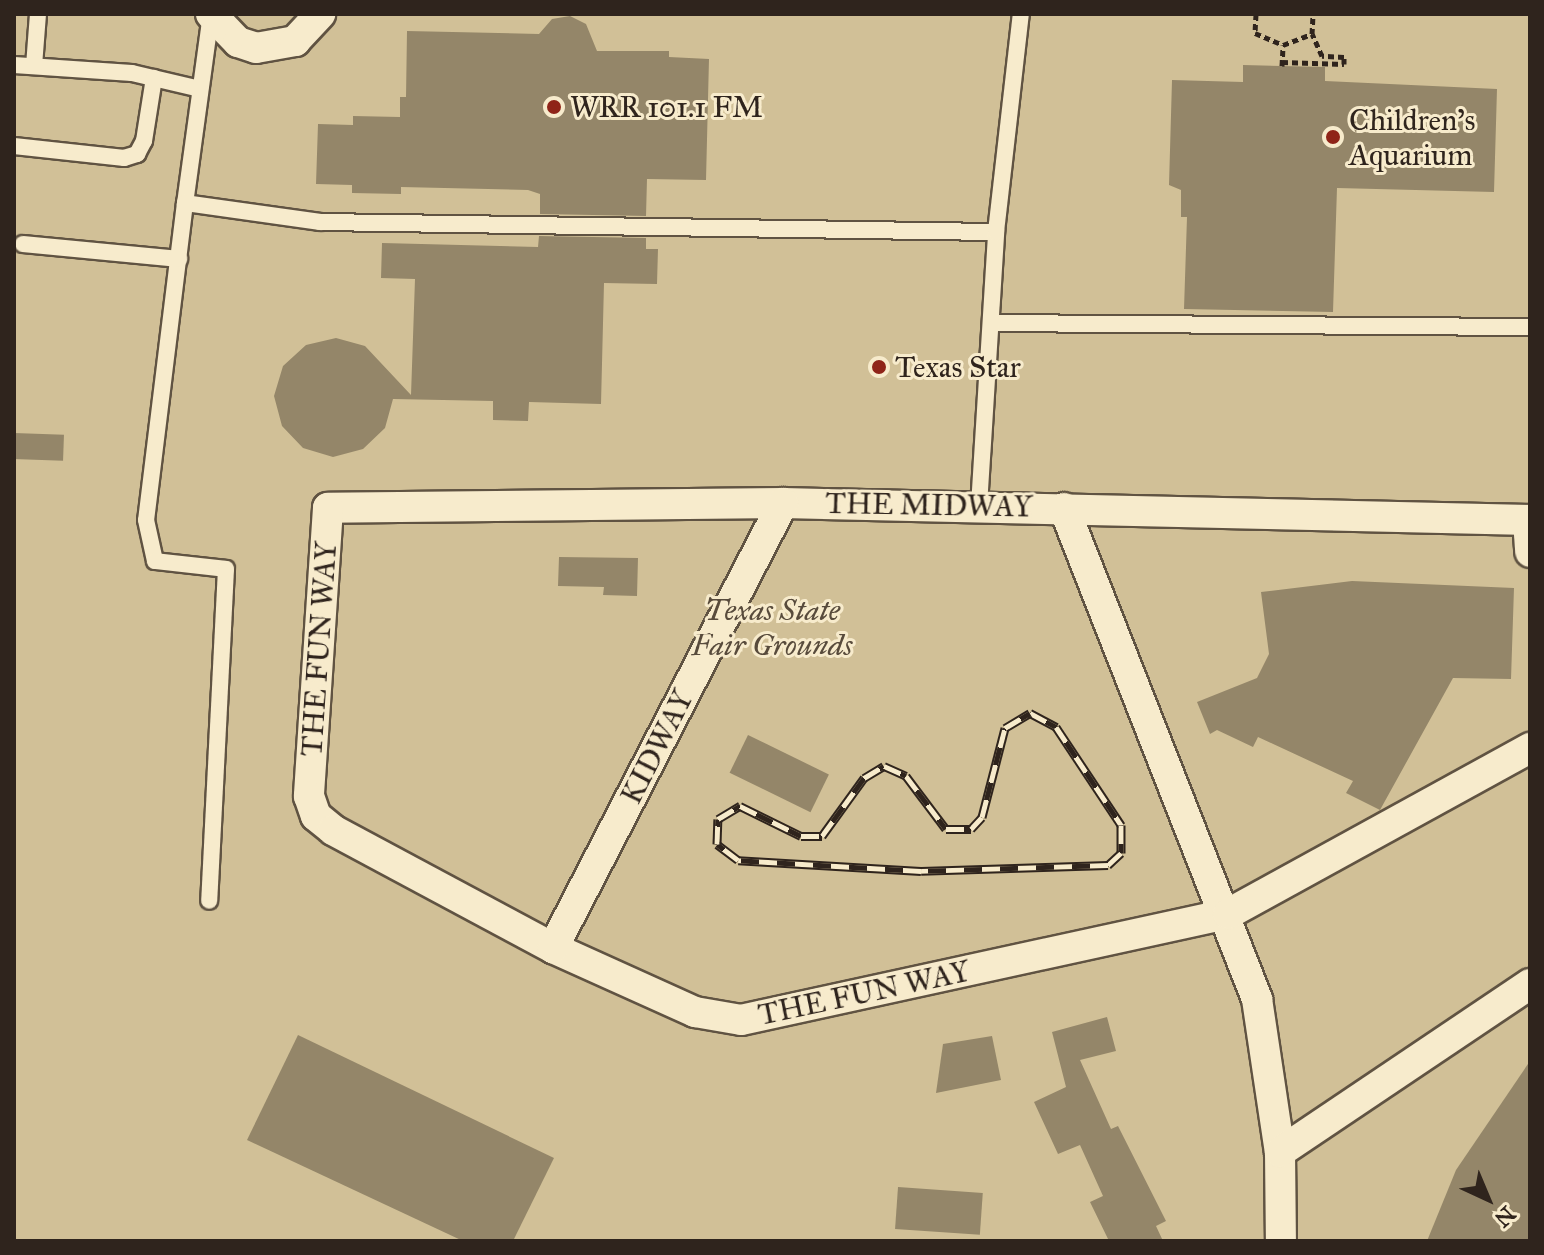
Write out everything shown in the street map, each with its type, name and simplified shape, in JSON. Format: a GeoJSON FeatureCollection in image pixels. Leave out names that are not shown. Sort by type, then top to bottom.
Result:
{"type":"FeatureCollection","features":[{"type":"Feature","properties":{"kind":"street"},"geometry":{"type":"LineString","coordinates":[[211,14],[238,42],[256,48],[295,41],[320,14]]}},
{"type":"Feature","properties":{"kind":"street","name":"THE MIDWAY"},"geometry":{"type":"LineString","coordinates":[[328,508],[783,503],[1529,520]]}},
{"type":"Feature","properties":{"kind":"street","name":"KIDWAY"},"geometry":{"type":"LineString","coordinates":[[553,948],[783,503]]}},
{"type":"Feature","properties":{"kind":"street","name":"THE FUN WAY"},"geometry":{"type":"LineString","coordinates":[[328,508],[309,796],[316,816],[553,948],[695,1012],[741,1020],[1228,914],[1530,748]]}},
{"type":"Feature","properties":{"kind":"street"},"geometry":{"type":"LineString","coordinates":[[1064,508],[1228,914],[1257,999],[1280,1152],[1281,1241]]}},
{"type":"Feature","properties":{"kind":"street"},"geometry":{"type":"LineString","coordinates":[[1529,520],[1530,552]]}},
{"type":"Feature","properties":{"kind":"street"},"geometry":{"type":"LineString","coordinates":[[1280,1152],[1530,984]]}},
{"type":"Feature","properties":{"kind":"lane"},"geometry":{"type":"LineString","coordinates":[[34,66],[38,14]]}},
{"type":"Feature","properties":{"kind":"lane"},"geometry":{"type":"LineString","coordinates":[[209,901],[226,569],[155,561],[146,520],[211,14]]}},
{"type":"Feature","properties":{"kind":"lane"},"geometry":{"type":"LineString","coordinates":[[979,506],[996,232],[1021,14]]}},
{"type":"Feature","properties":{"kind":"lane"},"geometry":{"type":"LineString","coordinates":[[14,65],[154,78],[200,89]]}},
{"type":"Feature","properties":{"kind":"lane"},"geometry":{"type":"LineString","coordinates":[[14,146],[124,158],[137,154],[144,141],[154,78]]}},
{"type":"Feature","properties":{"kind":"lane"},"geometry":{"type":"LineString","coordinates":[[185,203],[320,222],[996,232]]}},
{"type":"Feature","properties":{"kind":"lane"},"geometry":{"type":"LineString","coordinates":[[23,244],[179,259]]}},
{"type":"Feature","properties":{"kind":"lane"},"geometry":{"type":"LineString","coordinates":[[991,323],[1530,327]]}},
{"type":"Feature","properties":{"kind":"path"},"geometry":{"type":"LineString","coordinates":[[1256,14],[1255,33],[1283,45],[1312,34]]}},
{"type":"Feature","properties":{"kind":"path"},"geometry":{"type":"LineString","coordinates":[[1283,45],[1282,64],[1344,64],[1344,57],[1322,56],[1312,34],[1313,14]]}},
{"type":"Feature","properties":{"kind":"green space","name":"Texas State Fair Grounds"},"geometry":{"type":"Polygon","coordinates":[[[14,14],[1530,14],[1530,1241],[14,1241],[14,14]]]}},
{"type":"Feature","properties":{"kind":"building","name":"WRR 101.1 FM"},"geometry":{"type":"Polygon","coordinates":[[[570,16],[586,24],[597,51],[669,51],[669,57],[709,59],[706,180],[647,179],[646,216],[540,214],[540,194],[528,190],[401,187],[401,194],[352,193],[352,185],[316,184],[318,124],[353,125],[353,116],[400,117],[400,97],[406,97],[407,31],[539,34],[552,19],[570,16]]]}},
{"type":"Feature","properties":{"kind":"building","name":"Children's Aquarium"},"geometry":{"type":"Polygon","coordinates":[[[1243,65],[1325,67],[1325,81],[1497,89],[1494,192],[1337,188],[1333,312],[1184,309],[1187,217],[1181,217],[1181,190],[1169,185],[1172,80],[1243,82],[1243,65]]]}},
{"type":"Feature","properties":{"kind":"building"},"geometry":{"type":"Polygon","coordinates":[[[539,236],[646,238],[646,249],[658,249],[657,284],[604,283],[601,404],[529,402],[528,421],[493,420],[493,401],[393,399],[385,428],[363,449],[333,457],[303,448],[282,426],[274,396],[283,366],[306,345],[336,338],[365,346],[411,395],[415,279],[381,278],[382,243],[538,247],[539,236]]]}},
{"type":"Feature","properties":{"kind":"building"},"geometry":{"type":"Polygon","coordinates":[[[14,433],[64,435],[63,461],[14,459],[14,433]]]}},
{"type":"Feature","properties":{"kind":"building"},"geometry":{"type":"Polygon","coordinates":[[[559,557],[638,558],[637,596],[603,595],[604,587],[558,586],[559,557]]]}},
{"type":"Feature","properties":{"kind":"building"},"geometry":{"type":"Polygon","coordinates":[[[1352,581],[1514,588],[1511,679],[1453,678],[1380,810],[1346,793],[1353,781],[1258,737],[1253,747],[1217,730],[1210,734],[1197,702],[1257,678],[1269,654],[1261,592],[1352,581]]]}},
{"type":"Feature","properties":{"kind":"building"},"geometry":{"type":"Polygon","coordinates":[[[748,735],[829,774],[810,812],[730,773],[748,735]]]}},
{"type":"Feature","properties":{"kind":"building"},"geometry":{"type":"Polygon","coordinates":[[[1107,1017],[1116,1051],[1080,1060],[1111,1129],[1118,1126],[1166,1221],[1156,1226],[1163,1241],[1109,1241],[1090,1202],[1103,1196],[1080,1145],[1058,1154],[1034,1102],[1066,1087],[1052,1032],[1107,1017]]]}},
{"type":"Feature","properties":{"kind":"building"},"geometry":{"type":"Polygon","coordinates":[[[298,1035],[554,1158],[513,1241],[463,1241],[247,1140],[298,1035]]]}},
{"type":"Feature","properties":{"kind":"building"},"geometry":{"type":"Polygon","coordinates":[[[992,1036],[1001,1080],[936,1093],[943,1044],[992,1036]]]}},
{"type":"Feature","properties":{"kind":"building"},"geometry":{"type":"Polygon","coordinates":[[[1530,1061],[1530,1241],[1427,1241],[1456,1170],[1530,1061]]]}},
{"type":"Feature","properties":{"kind":"building"},"geometry":{"type":"Polygon","coordinates":[[[898,1187],[983,1193],[980,1235],[895,1229],[898,1187]]]}},
{"type":"Feature","properties":{"kind":"railway"},"geometry":{"type":"LineString","coordinates":[[1030,713],[1056,727],[1121,825],[1121,853],[1108,865],[921,871],[738,860],[717,844],[718,819],[740,806],[801,836],[822,836],[864,778],[884,766],[906,776],[946,829],[971,829],[982,817],[1005,728],[1030,713]]}},
{"type":"Feature","properties":{"kind":"place","name":"WRR 101.1 FM"},"geometry":{"type":"Point","coordinates":[554,107]}},
{"type":"Feature","properties":{"kind":"place","name":"Children's Aquarium"},"geometry":{"type":"Point","coordinates":[1333,137]}},
{"type":"Feature","properties":{"kind":"place","name":"Texas Star"},"geometry":{"type":"Point","coordinates":[879,367]}}]}
